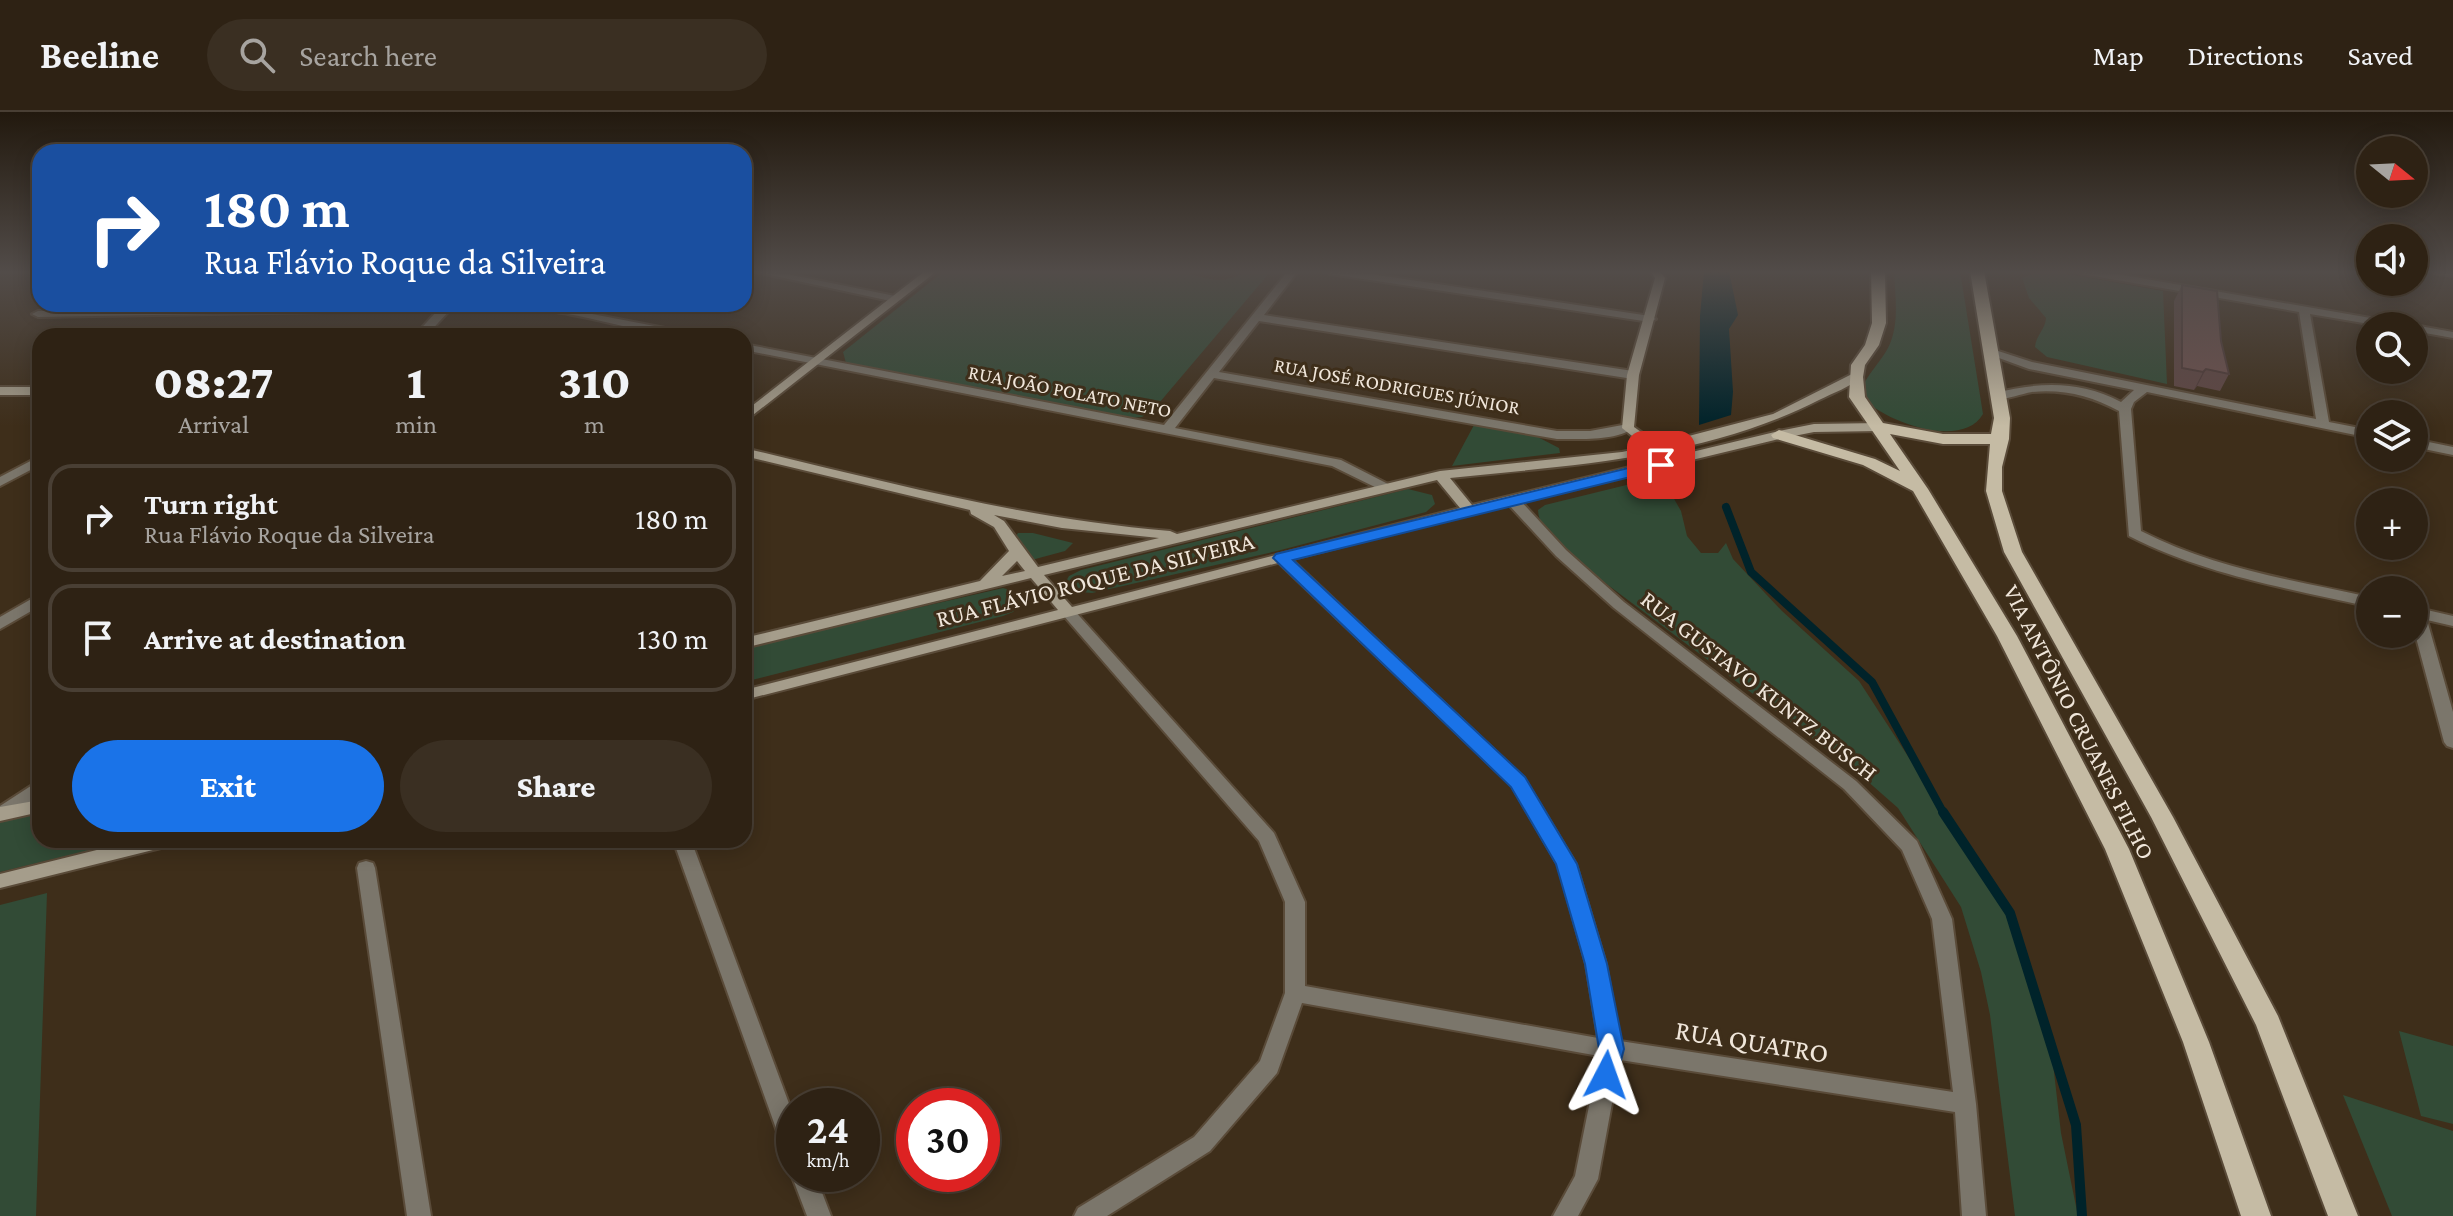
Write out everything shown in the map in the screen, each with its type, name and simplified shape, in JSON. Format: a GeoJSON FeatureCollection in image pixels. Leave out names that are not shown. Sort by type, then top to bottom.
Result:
{"type":"FeatureCollection","features":[{"type":"Feature","properties":{"kind":"main road"},"geometry":{"type":"LineString","coordinates":[[1856,377],[1858,365],[1872,345],[1879,323]]}},
{"type":"Feature","properties":{"kind":"main road","name":"VIA ANTÔNIO CRUANES FILHO"},"geometry":{"type":"LineString","coordinates":[[1987,323],[1999,396],[2001,439],[1994,467],[1994,491],[2013,552],[2162,817],[2269,1024],[2343,1216]]}},
{"type":"Feature","properties":{"kind":"main road","name":"VIA ANTÔNIO CRUANES FILHO"},"geometry":{"type":"LineString","coordinates":[[1856,377],[1857,397],[1920,489],[2007,636],[2117,849],[2196,1042],[2256,1216]]}},
{"type":"Feature","properties":{"kind":"main road"},"geometry":{"type":"LineString","coordinates":[[1880,427],[1943,439],[2001,439]]}},
{"type":"Feature","properties":{"kind":"main road"},"geometry":{"type":"LineString","coordinates":[[1779,435],[1869,462],[1920,489]]}},
{"type":"Feature","properties":{"kind":"street"},"geometry":{"type":"LineString","coordinates":[[624,323],[651,328]]}},
{"type":"Feature","properties":{"kind":"street"},"geometry":{"type":"LineString","coordinates":[[752,411],[864,323]]}},
{"type":"Feature","properties":{"kind":"street"},"geometry":{"type":"LineString","coordinates":[[1167,430],[1252,323]]}},
{"type":"Feature","properties":{"kind":"street"},"geometry":{"type":"LineString","coordinates":[[1292,323],[1633,375]]}},
{"type":"Feature","properties":{"kind":"street"},"geometry":{"type":"LineString","coordinates":[[1649,323],[1633,375],[1628,428],[1656,448]]}},
{"type":"Feature","properties":{"kind":"street"},"geometry":{"type":"LineString","coordinates":[[2306,323],[2323,425]]}},
{"type":"Feature","properties":{"kind":"street"},"geometry":{"type":"LineString","coordinates":[[2428,331],[2453,335]]}},
{"type":"Feature","properties":{"kind":"street","name":"RUA JOÃO POLATO NETO"},"geometry":{"type":"LineString","coordinates":[[752,349],[1336,463],[1383,487]]}},
{"type":"Feature","properties":{"kind":"street"},"geometry":{"type":"LineString","coordinates":[[1992,352],[2029,365],[2356,431]]}},
{"type":"Feature","properties":{"kind":"street","name":"RUA JOSÉ RODRIGUES JÚNIOR"},"geometry":{"type":"LineString","coordinates":[[1212,374],[1543,433],[1576,436],[1628,428]]}},
{"type":"Feature","properties":{"kind":"street","name":"RUA FLÁVIO ROQUE DA SILVEIRA"},"geometry":{"type":"LineString","coordinates":[[752,641],[1383,487],[1440,475],[1587,460],[1656,448],[1777,417],[1856,377]]}},
{"type":"Feature","properties":{"kind":"street"},"geometry":{"type":"LineString","coordinates":[[1999,396],[2035,386],[2062,388],[2107,398],[2125,409]]}},
{"type":"Feature","properties":{"kind":"street"},"geometry":{"type":"LineString","coordinates":[[2145,388],[2128,400],[2125,409],[2134,533],[2164,551],[2214,566],[2356,599]]}},
{"type":"Feature","properties":{"kind":"street"},"geometry":{"type":"LineString","coordinates":[[0,391],[32,391]]}},
{"type":"Feature","properties":{"kind":"street","name":"RUA FLÁVIO ROQUE DA SILVEIRA"},"geometry":{"type":"LineString","coordinates":[[752,693],[1469,510],[1779,435],[1814,428],[1880,427]]}},
{"type":"Feature","properties":{"kind":"street"},"geometry":{"type":"LineString","coordinates":[[1576,436],[1587,460]]}},
{"type":"Feature","properties":{"kind":"street"},"geometry":{"type":"LineString","coordinates":[[2428,446],[2453,451]]}},
{"type":"Feature","properties":{"kind":"street"},"geometry":{"type":"LineString","coordinates":[[752,454],[964,504],[1112,532],[1187,535]]}},
{"type":"Feature","properties":{"kind":"street"},"geometry":{"type":"LineString","coordinates":[[0,482],[32,464]]}},
{"type":"Feature","properties":{"kind":"street"},"geometry":{"type":"LineString","coordinates":[[1440,475],[1469,510]]}},
{"type":"Feature","properties":{"kind":"street","name":"RUA GUSTAVO KUNTZ BUSCH"},"geometry":{"type":"LineString","coordinates":[[1513,501],[1561,553],[1619,605],[1850,785],[1910,846],[1942,919],[1965,1104],[1974,1216]]}},
{"type":"Feature","properties":{"kind":"street"},"geometry":{"type":"LineString","coordinates":[[964,504],[999,524],[1017,552],[1038,573],[1068,612],[1267,838],[1295,902],[1295,993],[1269,1066],[1202,1144],[1086,1216]]}},
{"type":"Feature","properties":{"kind":"street"},"geometry":{"type":"LineString","coordinates":[[985,586],[1017,552]]}},
{"type":"Feature","properties":{"kind":"street"},"geometry":{"type":"LineString","coordinates":[[1282,558],[1518,782],[1567,864],[1596,964],[1611,1049],[1586,1179],[1565,1216]]}},
{"type":"Feature","properties":{"kind":"street"},"geometry":{"type":"LineString","coordinates":[[0,624],[32,604]]}},
{"type":"Feature","properties":{"kind":"street"},"geometry":{"type":"LineString","coordinates":[[2428,616],[2453,621]]}},
{"type":"Feature","properties":{"kind":"street"},"geometry":{"type":"LineString","coordinates":[[2425,648],[2453,742]]}},
{"type":"Feature","properties":{"kind":"street"},"geometry":{"type":"LineString","coordinates":[[2,814],[32,792]]}},
{"type":"Feature","properties":{"kind":"street"},"geometry":{"type":"LineString","coordinates":[[2,814],[32,808]]}},
{"type":"Feature","properties":{"kind":"street"},"geometry":{"type":"LineString","coordinates":[[0,881],[133,848]]}},
{"type":"Feature","properties":{"kind":"street"},"geometry":{"type":"LineString","coordinates":[[685,848],[776,1098]]}},
{"type":"Feature","properties":{"kind":"street"},"geometry":{"type":"LineString","coordinates":[[366,868],[419,1216]]}},
{"type":"Feature","properties":{"kind":"street","name":"RUA QUATRO"},"geometry":{"type":"LineString","coordinates":[[1295,993],[1611,1049],[1965,1104]]}},
{"type":"Feature","properties":{"kind":"street"},"geometry":{"type":"LineString","coordinates":[[810,1192],[819,1216]]}},
{"type":"Feature","properties":{"kind":"green space"},"geometry":{"type":"Polygon","coordinates":[[[880,323],[1227,323],[1154,409],[1142,417],[1122,419],[846,363],[843,352],[880,323]]]}},
{"type":"Feature","properties":{"kind":"green space"},"geometry":{"type":"Polygon","coordinates":[[[1968,323],[1983,414],[1973,425],[1958,430],[1922,428],[1885,414],[1860,395],[1888,348],[1895,324],[1968,323]]]}},
{"type":"Feature","properties":{"kind":"green space"},"geometry":{"type":"Polygon","coordinates":[[[2045,323],[2164,323],[2167,384],[2047,357],[2035,347],[2045,323]]]}},
{"type":"Feature","properties":{"kind":"green space"},"geometry":{"type":"Polygon","coordinates":[[[1474,425],[1530,433],[1559,448],[1560,453],[1452,466],[1474,425]]]}},
{"type":"Feature","properties":{"kind":"green space"},"geometry":{"type":"Polygon","coordinates":[[[1663,476],[1677,492],[1673,497],[1681,511],[1687,536],[1701,553],[1718,553],[1726,543],[1733,559],[1782,611],[1859,681],[2010,913],[2051,1046],[2061,1133],[2078,1216],[2015,1216],[1990,1015],[1981,972],[1961,907],[1898,808],[1857,772],[1584,567],[1543,527],[1538,510],[1545,505],[1663,476]]]}},
{"type":"Feature","properties":{"kind":"green space"},"geometry":{"type":"Polygon","coordinates":[[[1408,489],[1432,495],[1435,504],[1426,512],[1277,551],[1092,593],[1070,591],[1065,583],[1069,576],[1081,570],[1408,489]]]}},
{"type":"Feature","properties":{"kind":"green space"},"geometry":{"type":"Polygon","coordinates":[[[1018,533],[1033,533],[1073,543],[1065,551],[1028,561],[1013,540],[1018,533]]]}},
{"type":"Feature","properties":{"kind":"green space"},"geometry":{"type":"Polygon","coordinates":[[[1003,588],[1013,591],[1020,602],[1013,612],[1003,616],[752,680],[752,646],[1003,588]]]}},
{"type":"Feature","properties":{"kind":"green space"},"geometry":{"type":"Polygon","coordinates":[[[32,814],[32,848],[99,848],[0,872],[0,821],[32,814]]]}},
{"type":"Feature","properties":{"kind":"green space"},"geometry":{"type":"Polygon","coordinates":[[[47,893],[36,1216],[0,1216],[0,905],[47,893]]]}},
{"type":"Feature","properties":{"kind":"green space"},"geometry":{"type":"Polygon","coordinates":[[[2399,1031],[2453,1046],[2453,1124],[2421,1116],[2399,1031]]]}},
{"type":"Feature","properties":{"kind":"green space"},"geometry":{"type":"Polygon","coordinates":[[[2343,1095],[2453,1131],[2453,1216],[2392,1216],[2343,1095]]]}},
{"type":"Feature","properties":{"kind":"water"},"geometry":{"type":"Polygon","coordinates":[[[1700,323],[1733,323],[1729,329],[1733,392],[1731,415],[1699,425],[1700,323]]]}},
{"type":"Feature","properties":{"kind":"building"},"geometry":{"type":"Polygon","coordinates":[[[2182,323],[2220,323],[2229,374],[2182,368],[2182,323]]]}},
{"type":"Feature","properties":{"kind":"waterway"},"geometry":{"type":"LineString","coordinates":[[1726,507],[1751,572],[1872,682],[1944,814]]}},
{"type":"Feature","properties":{"kind":"waterway"},"geometry":{"type":"LineString","coordinates":[[1943,812],[2010,913],[2076,1125],[2082,1216]]}},
{"type":"Feature","properties":{"kind":"route"},"geometry":{"type":"LineString","coordinates":[[1606,1075],[1611,1049],[1596,964],[1567,864],[1518,782],[1282,558],[1661,465]]}}]}
